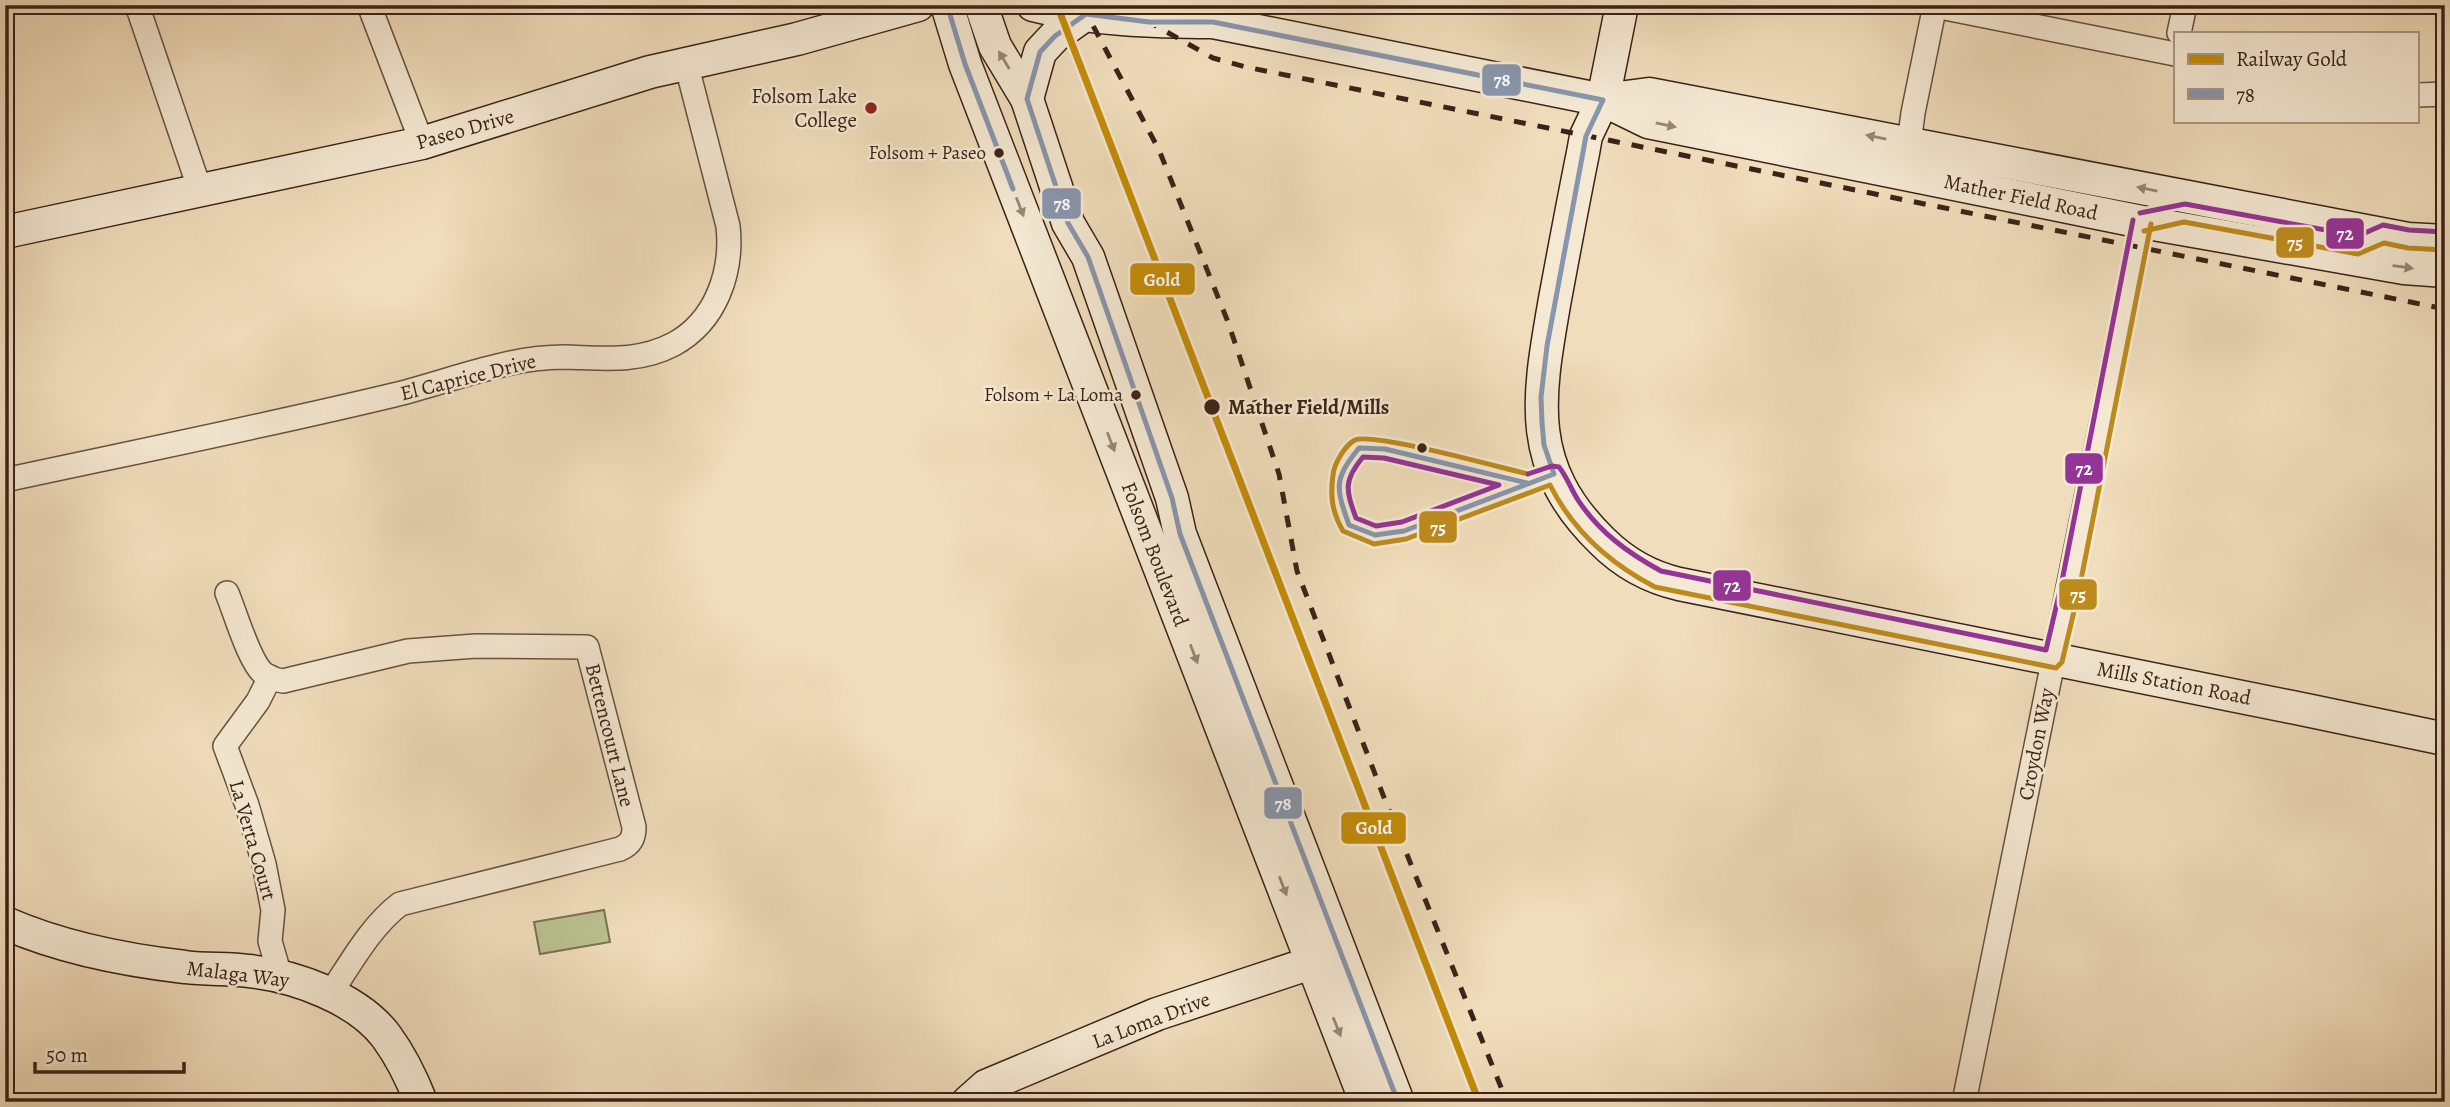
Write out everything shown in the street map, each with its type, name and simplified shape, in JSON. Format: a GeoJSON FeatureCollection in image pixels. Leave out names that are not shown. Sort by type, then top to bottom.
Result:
{"type":"FeatureCollection","features":[{"type":"Feature","properties":{"kind":"main road","name":"Paseo Drive"},"geometry":{"type":"LineString","coordinates":[[5,232],[422,143],[510,117],[598,86],[686,63],[797,39],[918,5]]}},
{"type":"Feature","properties":{"kind":"main road","name":"Folsom Boulevard"},"geometry":{"type":"LineString","coordinates":[[947,5],[965,64],[1366,1102]]}},
{"type":"Feature","properties":{"kind":"main road","name":"Folsom Boulevard"},"geometry":{"type":"LineString","coordinates":[[981,5],[995,46],[1027,99],[1068,223],[1088,257],[1172,498],[1180,534],[1398,1102]]}},
{"type":"Feature","properties":{"kind":"main road","name":"Mather Field Road"},"geometry":{"type":"LineString","coordinates":[[1033,5],[1060,12],[1149,22],[1213,22],[1603,100],[1648,122],[2142,222],[2404,268],[2445,271]]}},
{"type":"Feature","properties":{"kind":"main road","name":"Mather Field Road"},"geometry":{"type":"LineString","coordinates":[[1181,5],[1213,22]]}},
{"type":"Feature","properties":{"kind":"main road","name":"Mills Station Road"},"geometry":{"type":"LineString","coordinates":[[1622,5],[1603,100],[1586,136],[1547,346],[1541,397],[1543,434],[1550,466],[1571,507],[1591,533],[1635,568],[1658,579],[2053,660],[2119,670],[2445,739]]}},
{"type":"Feature","properties":{"kind":"main road"},"geometry":{"type":"LineString","coordinates":[[1027,99],[1040,52],[1055,36],[1086,14]]}},
{"type":"Feature","properties":{"kind":"main road","name":"Mather Field Road"},"geometry":{"type":"LineString","coordinates":[[1603,100],[1650,94],[2408,239],[2445,241]]}},
{"type":"Feature","properties":{"kind":"main road"},"geometry":{"type":"LineString","coordinates":[[2142,222],[2184,213],[2359,246],[2383,234]]}},
{"type":"Feature","properties":{"kind":"main road","name":"Malaga Way"},"geometry":{"type":"LineString","coordinates":[[5,923],[34,936],[121,958],[188,968],[249,971],[280,976],[330,994],[362,1014],[385,1034],[405,1067],[421,1102]]}},
{"type":"Feature","properties":{"kind":"main road","name":"La Loma Drive"},"geometry":{"type":"LineString","coordinates":[[968,1102],[986,1086],[1157,1014],[1341,952]]}},
{"type":"Feature","properties":{"kind":"street"},"geometry":{"type":"LineString","coordinates":[[137,5],[200,190]]}},
{"type":"Feature","properties":{"kind":"street"},"geometry":{"type":"LineString","coordinates":[[369,5],[422,143]]}},
{"type":"Feature","properties":{"kind":"street"},"geometry":{"type":"LineString","coordinates":[[2179,32],[2185,5]]}},
{"type":"Feature","properties":{"kind":"street"},"geometry":{"type":"LineString","coordinates":[[1909,144],[1935,6],[2174,54]]}},
{"type":"Feature","properties":{"kind":"street","name":"El Caprice Drive"},"geometry":{"type":"LineString","coordinates":[[5,480],[397,395],[501,365],[562,357],[635,358],[674,344],[685,337],[713,306],[724,281],[729,254],[728,226],[686,63]]}},
{"type":"Feature","properties":{"kind":"street"},"geometry":{"type":"LineString","coordinates":[[2418,96],[2445,94]]}},
{"type":"Feature","properties":{"kind":"street","name":"Croydon Way"},"geometry":{"type":"LineString","coordinates":[[1964,1102],[2142,222]]}},
{"type":"Feature","properties":{"kind":"street"},"geometry":{"type":"LineString","coordinates":[[227,593],[256,665],[270,677]]}},
{"type":"Feature","properties":{"kind":"street","name":"Bettencourt Lane"},"geometry":{"type":"LineString","coordinates":[[270,677],[284,681],[408,651],[476,646],[587,648],[634,827],[634,837],[628,845],[620,849],[400,904],[384,916],[373,930],[330,994]]}},
{"type":"Feature","properties":{"kind":"street","name":"La Verta Court"},"geometry":{"type":"LineString","coordinates":[[270,677],[258,701],[225,746],[247,805],[264,864],[273,910],[271,941],[280,976]]}},
{"type":"Feature","properties":{"kind":"green space"},"geometry":{"type":"Polygon","coordinates":[[[604,910],[610,942],[540,954],[534,922],[604,910]]]}},
{"type":"Feature","properties":{"kind":"railway"},"geometry":{"type":"LineString","coordinates":[[1082,5],[1159,150],[1228,322],[1279,474],[1297,571],[1385,800],[1507,1102]]}},
{"type":"Feature","properties":{"kind":"railway"},"geometry":{"type":"LineString","coordinates":[[1128,5],[1149,22],[1213,58],[1246,67],[2445,309]]}},
{"type":"Feature","properties":{"kind":"rail line","name":"Gold"},"geometry":{"type":"LineString","coordinates":[[1057,5],[1479,1102]]}},
{"type":"Feature","properties":{"kind":"transit line","name":"78"},"geometry":{"type":"LineString","coordinates":[[947,5],[965,64],[1013,189]]}},
{"type":"Feature","properties":{"kind":"transit line","name":"78"},"geometry":{"type":"LineString","coordinates":[[1398,1102],[1180,534],[1172,498],[1088,257],[1068,223],[1027,99],[1040,52],[1055,36],[1086,14],[1149,22],[1213,22],[1603,100],[1586,136],[1547,346],[1541,397],[1542,423],[1544,445],[1554,474],[1404,531],[1375,535],[1349,525],[1341,502],[1339,485],[1345,468],[1359,448],[1385,449],[1527,483]]}},
{"type":"Feature","properties":{"kind":"transit line","name":"72"},"geometry":{"type":"LineString","coordinates":[[2140,213],[2185,204],[2358,236],[2383,225],[2445,232]]}},
{"type":"Feature","properties":{"kind":"transit line","name":"72"},"geometry":{"type":"LineString","coordinates":[[1528,474],[1552,466],[1559,467],[1578,500],[1595,522],[1626,549],[1661,571],[2046,650],[2133,220]]}},
{"type":"Feature","properties":{"kind":"transit line","name":"75"},"geometry":{"type":"LineString","coordinates":[[2144,231],[2184,222],[2358,254],[2384,243],[2408,248],[2445,250]]}},
{"type":"Feature","properties":{"kind":"transit line","name":"75"},"geometry":{"type":"LineString","coordinates":[[1528,474],[1386,441],[1355,440],[1344,450],[1335,466],[1332,497],[1336,517],[1343,531],[1374,544],[1406,539],[1550,485],[1570,517],[1594,544],[1622,567],[1655,587],[2056,668],[2062,662],[2079,590],[2151,224]]}},
{"type":"Feature","properties":{"kind":"transit line","name":"72"},"geometry":{"type":"LineString","coordinates":[[1363,457],[1384,458],[1499,485],[1402,522],[1376,526],[1356,518],[1350,500],[1349,479],[1363,457]]}},
{"type":"Feature","properties":{"kind":"place","name":"Folsom Lake College"},"geometry":{"type":"Point","coordinates":[871,108]}},
{"type":"Feature","properties":{"kind":"place","name":"Folsom + Paseo"},"geometry":{"type":"Point","coordinates":[999,153]}},
{"type":"Feature","properties":{"kind":"place","name":"Folsom + La Loma"},"geometry":{"type":"Point","coordinates":[1136,395]}},
{"type":"Feature","properties":{"kind":"place","name":"Mather Field/Mills"},"geometry":{"type":"Point","coordinates":[1212,407]}}]}
